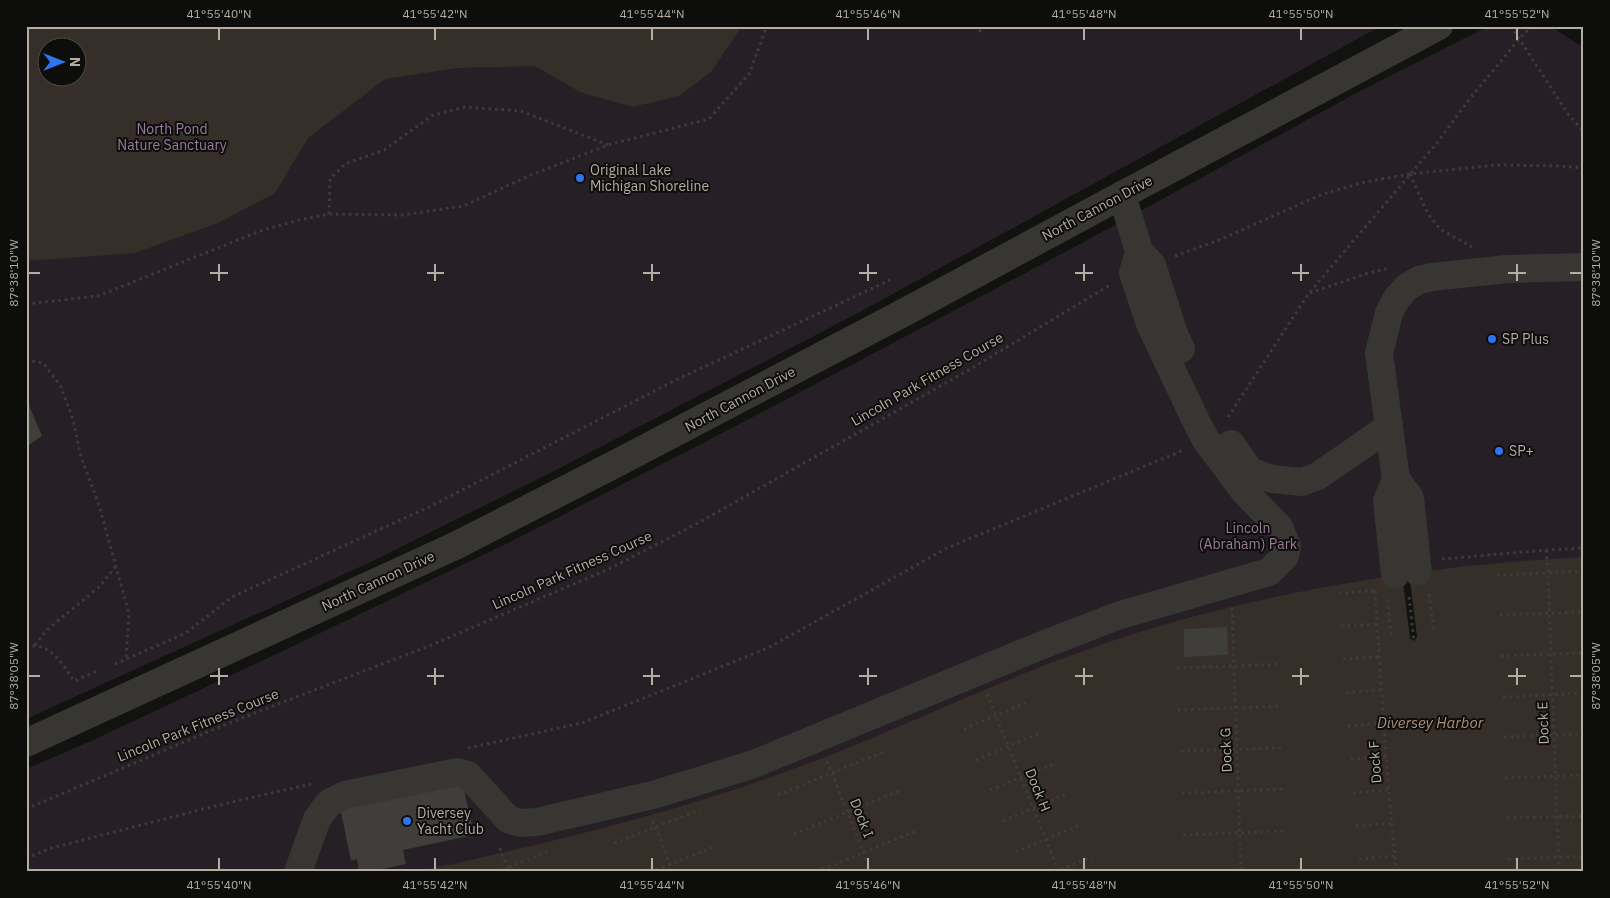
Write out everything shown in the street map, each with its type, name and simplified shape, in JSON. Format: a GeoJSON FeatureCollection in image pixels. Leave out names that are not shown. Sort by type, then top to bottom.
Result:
{"type":"FeatureCollection","features":[{"type":"Feature","properties":{"kind":"street","name":"North Cannon Drive"},"geometry":{"type":"LineString","coordinates":[[26,743],[69,725],[465,541],[896,316],[1439,26]]}},
{"type":"Feature","properties":{"kind":"street"},"geometry":{"type":"LineString","coordinates":[[298,872],[316,819],[329,803],[345,795],[457,772],[468,775],[508,819],[520,823],[537,822],[653,795],[754,764],[1117,616],[1269,572],[1286,556],[1287,546],[1279,528],[1245,492],[1244,476],[1209,412],[1174,334],[1152,265],[1139,251],[1122,195]]}},
{"type":"Feature","properties":{"kind":"street"},"geometry":{"type":"LineString","coordinates":[[1402,585],[1387,501],[1396,479],[1379,353],[1389,313],[1397,298],[1407,287],[1419,280],[1432,277],[1498,270],[1584,266]]}},
{"type":"Feature","properties":{"kind":"street"},"geometry":{"type":"LineString","coordinates":[[1244,476],[1262,476],[1302,482],[1318,476],[1389,427]]}},
{"type":"Feature","properties":{"kind":"path"},"geometry":{"type":"LineString","coordinates":[[26,304],[98,296],[260,231],[299,220],[329,214],[403,215],[463,206],[531,175],[608,145],[709,119],[750,74],[767,26]]}},
{"type":"Feature","properties":{"kind":"path"},"geometry":{"type":"LineString","coordinates":[[979,32],[984,26]]}},
{"type":"Feature","properties":{"kind":"path"},"geometry":{"type":"LineString","coordinates":[[1511,26],[1568,114],[1584,132]]}},
{"type":"Feature","properties":{"kind":"path"},"geometry":{"type":"LineString","coordinates":[[1228,417],[1309,294],[1437,144],[1468,101],[1519,38],[1532,26]]}},
{"type":"Feature","properties":{"kind":"path"},"geometry":{"type":"LineString","coordinates":[[329,214],[330,179],[345,164],[384,150],[433,115],[465,106],[521,112],[608,145]]}},
{"type":"Feature","properties":{"kind":"path"},"geometry":{"type":"LineString","coordinates":[[1174,256],[1219,240],[1323,194],[1365,182],[1410,174],[1497,165],[1584,168]]}},
{"type":"Feature","properties":{"kind":"path"},"geometry":{"type":"LineString","coordinates":[[1410,174],[1428,214],[1440,229],[1475,249]]}},
{"type":"Feature","properties":{"kind":"path"},"geometry":{"type":"LineString","coordinates":[[114,664],[186,633],[232,597],[430,507],[674,381],[890,280]]}},
{"type":"Feature","properties":{"kind":"path","name":"Lincoln Park Fitness Course"},"geometry":{"type":"LineString","coordinates":[[26,809],[229,722],[429,646],[609,569],[717,512],[967,371],[1116,282]]}},
{"type":"Feature","properties":{"kind":"path"},"geometry":{"type":"LineString","coordinates":[[26,360],[43,363],[60,385],[72,416],[81,457],[99,505],[129,614],[126,659]]}},
{"type":"Feature","properties":{"kind":"path"},"geometry":{"type":"LineString","coordinates":[[460,750],[582,722],[768,648],[947,548],[1190,448]]}},
{"type":"Feature","properties":{"kind":"path"},"geometry":{"type":"LineString","coordinates":[[1442,559],[1584,548]]}},
{"type":"Feature","properties":{"kind":"path","name":"Dock E"},"geometry":{"type":"LineString","coordinates":[[1546,550],[1559,872]]}},
{"type":"Feature","properties":{"kind":"path"},"geometry":{"type":"LineString","coordinates":[[36,645],[47,630],[99,587],[116,566]]}},
{"type":"Feature","properties":{"kind":"path"},"geometry":{"type":"LineString","coordinates":[[1497,575],[1584,571]]}},
{"type":"Feature","properties":{"kind":"path"},"geometry":{"type":"LineString","coordinates":[[1339,593],[1402,585]]}},
{"type":"Feature","properties":{"kind":"path"},"geometry":{"type":"LineString","coordinates":[[1402,585],[1434,633]]}},
{"type":"Feature","properties":{"kind":"path"},"geometry":{"type":"LineString","coordinates":[[1391,638],[1402,585]]}},
{"type":"Feature","properties":{"kind":"path"},"geometry":{"type":"LineString","coordinates":[[1402,585],[1414,641]]}},
{"type":"Feature","properties":{"kind":"path","name":"Dock F"},"geometry":{"type":"LineString","coordinates":[[1396,872],[1388,790],[1377,624],[1402,585]]}},
{"type":"Feature","properties":{"kind":"path","name":"Dock G"},"geometry":{"type":"LineString","coordinates":[[1232,608],[1241,872]]}},
{"type":"Feature","properties":{"kind":"path"},"geometry":{"type":"LineString","coordinates":[[1500,615],[1584,612]]}},
{"type":"Feature","properties":{"kind":"path"},"geometry":{"type":"LineString","coordinates":[[1341,626],[1377,624]]}},
{"type":"Feature","properties":{"kind":"path"},"geometry":{"type":"LineString","coordinates":[[26,646],[36,645],[47,649],[58,659],[74,681],[97,671]]}},
{"type":"Feature","properties":{"kind":"path"},"geometry":{"type":"LineString","coordinates":[[1501,656],[1584,653]]}},
{"type":"Feature","properties":{"kind":"path"},"geometry":{"type":"LineString","coordinates":[[1343,659],[1379,657]]}},
{"type":"Feature","properties":{"kind":"path"},"geometry":{"type":"LineString","coordinates":[[1177,668],[1280,664]]}},
{"type":"Feature","properties":{"kind":"path","name":"Dock H"},"geometry":{"type":"LineString","coordinates":[[985,689],[1034,808],[1057,871]]}},
{"type":"Feature","properties":{"kind":"path"},"geometry":{"type":"LineString","coordinates":[[1346,693],[1381,690]]}},
{"type":"Feature","properties":{"kind":"path"},"geometry":{"type":"LineString","coordinates":[[1503,697],[1584,694]]}},
{"type":"Feature","properties":{"kind":"path"},"geometry":{"type":"LineString","coordinates":[[964,729],[1028,702]]}},
{"type":"Feature","properties":{"kind":"path"},"geometry":{"type":"LineString","coordinates":[[1178,710],[1281,706]]}},
{"type":"Feature","properties":{"kind":"path"},"geometry":{"type":"LineString","coordinates":[[1348,726],[1383,723]]}},
{"type":"Feature","properties":{"kind":"path"},"geometry":{"type":"LineString","coordinates":[[976,760],[1040,733]]}},
{"type":"Feature","properties":{"kind":"path"},"geometry":{"type":"LineString","coordinates":[[1504,737],[1584,734]]}},
{"type":"Feature","properties":{"kind":"path"},"geometry":{"type":"LineString","coordinates":[[1181,751],[1283,748]]}},
{"type":"Feature","properties":{"kind":"path"},"geometry":{"type":"LineString","coordinates":[[778,795],[883,752]]}},
{"type":"Feature","properties":{"kind":"path"},"geometry":{"type":"LineString","coordinates":[[1350,759],[1386,756]]}},
{"type":"Feature","properties":{"kind":"path","name":"Dock I"},"geometry":{"type":"LineString","coordinates":[[825,757],[871,872]]}},
{"type":"Feature","properties":{"kind":"path"},"geometry":{"type":"LineString","coordinates":[[990,790],[1054,764]]}},
{"type":"Feature","properties":{"kind":"path"},"geometry":{"type":"LineString","coordinates":[[1506,778],[1584,775]]}},
{"type":"Feature","properties":{"kind":"path"},"geometry":{"type":"LineString","coordinates":[[26,858],[52,848],[316,782]]}},
{"type":"Feature","properties":{"kind":"path"},"geometry":{"type":"LineString","coordinates":[[1182,793],[1284,789]]}},
{"type":"Feature","properties":{"kind":"path"},"geometry":{"type":"LineString","coordinates":[[1353,793],[1388,790]]}},
{"type":"Feature","properties":{"kind":"path"},"geometry":{"type":"LineString","coordinates":[[794,834],[899,792]]}},
{"type":"Feature","properties":{"kind":"path"},"geometry":{"type":"LineString","coordinates":[[1003,821],[1067,794]]}},
{"type":"Feature","properties":{"kind":"path"},"geometry":{"type":"LineString","coordinates":[[614,844],[700,810]]}},
{"type":"Feature","properties":{"kind":"path"},"geometry":{"type":"LineString","coordinates":[[1507,818],[1584,816]]}},
{"type":"Feature","properties":{"kind":"path"},"geometry":{"type":"LineString","coordinates":[[1356,826],[1391,822]]}},
{"type":"Feature","properties":{"kind":"path"},"geometry":{"type":"LineString","coordinates":[[1016,852],[1080,825]]}},
{"type":"Feature","properties":{"kind":"path"},"geometry":{"type":"LineString","coordinates":[[656,828],[673,872]]}},
{"type":"Feature","properties":{"kind":"path"},"geometry":{"type":"LineString","coordinates":[[816,872],[916,831]]}},
{"type":"Feature","properties":{"kind":"path"},"geometry":{"type":"LineString","coordinates":[[1183,835],[1286,831]]}},
{"type":"Feature","properties":{"kind":"path"},"geometry":{"type":"LineString","coordinates":[[650,872],[714,847]]}},
{"type":"Feature","properties":{"kind":"path"},"geometry":{"type":"LineString","coordinates":[[500,848],[510,872]]}},
{"type":"Feature","properties":{"kind":"path"},"geometry":{"type":"LineString","coordinates":[[496,872],[547,852]]}},
{"type":"Feature","properties":{"kind":"path"},"geometry":{"type":"LineString","coordinates":[[1057,871],[1092,856]]}},
{"type":"Feature","properties":{"kind":"path"},"geometry":{"type":"LineString","coordinates":[[1359,859],[1394,856]]}},
{"type":"Feature","properties":{"kind":"path"},"geometry":{"type":"LineString","coordinates":[[1508,859],[1584,856]]}},
{"type":"Feature","properties":{"kind":"green space"},"geometry":{"type":"Polygon","coordinates":[[[26,26],[1381,26],[858,313],[556,470],[373,561],[26,719],[26,26]]]}},
{"type":"Feature","properties":{"kind":"green space","name":"Lincoln (Abraham) Park"},"geometry":{"type":"Polygon","coordinates":[[[1489,26],[1550,26],[1584,48],[1584,872],[26,872],[26,769],[91,741],[508,543],[732,428],[1082,243],[1360,91],[1489,26]]]}},
{"type":"Feature","properties":{"kind":"water","name":"North Pond Nature Sanctuary"},"geometry":{"type":"Polygon","coordinates":[[[26,26],[742,26],[711,72],[679,96],[632,107],[580,92],[535,66],[457,68],[385,79],[308,138],[275,193],[218,223],[135,253],[26,261],[26,26]]]}},
{"type":"Feature","properties":{"kind":"water","name":"Diversey Harbor"},"geometry":{"type":"Polygon","coordinates":[[[1584,557],[1584,872],[415,872],[611,826],[708,798],[804,765],[1040,667],[1121,638],[1178,621],[1292,593],[1350,582],[1467,566],[1584,557]]]}},
{"type":"Feature","properties":{"kind":"pier"},"geometry":{"type":"Polygon","coordinates":[[[1409,573],[1417,637],[1414,641],[1410,638],[1402,574],[1409,573]]]}},
{"type":"Feature","properties":{"kind":"building"},"geometry":{"type":"Polygon","coordinates":[[[26,398],[42,436],[26,447],[26,398]]]}},
{"type":"Feature","properties":{"kind":"building"},"geometry":{"type":"Polygon","coordinates":[[[1227,627],[1228,655],[1184,657],[1184,629],[1227,627]]]}},
{"type":"Feature","properties":{"kind":"building","name":"Diversey Yacht Club"},"geometry":{"type":"Polygon","coordinates":[[[462,781],[474,835],[403,850],[406,864],[368,872],[359,872],[357,859],[351,861],[340,807],[462,781]]]}},
{"type":"Feature","properties":{"kind":"place","name":"Original Lake Michigan Shoreline"},"geometry":{"type":"Point","coordinates":[580,178]}},
{"type":"Feature","properties":{"kind":"place","name":"SP Plus"},"geometry":{"type":"Point","coordinates":[1492,339]}},
{"type":"Feature","properties":{"kind":"place","name":"SP+"},"geometry":{"type":"Point","coordinates":[1499,451]}},
{"type":"Feature","properties":{"kind":"place","name":"Diversey Yacht Club"},"geometry":{"type":"Point","coordinates":[407,821]}}]}
